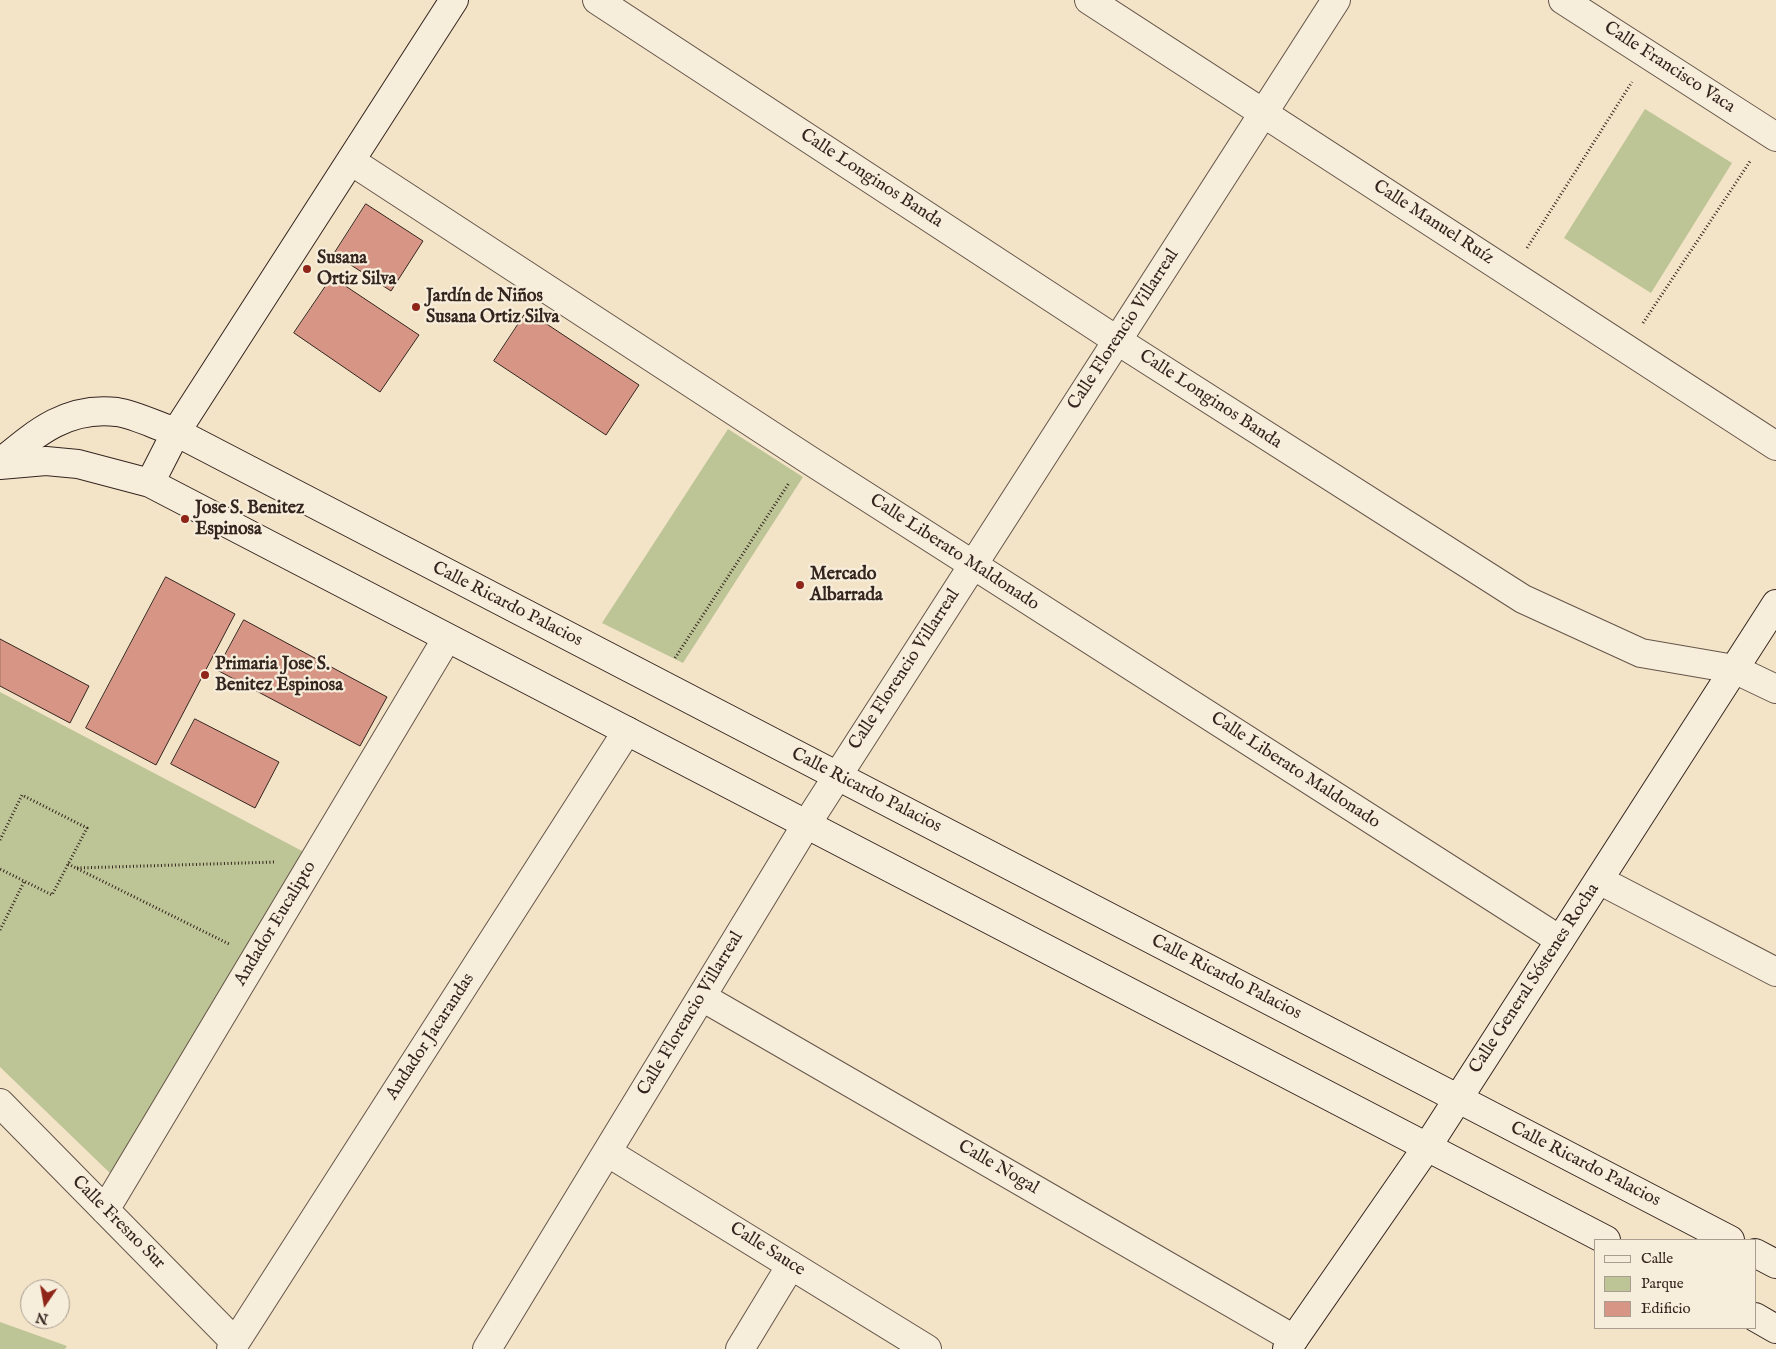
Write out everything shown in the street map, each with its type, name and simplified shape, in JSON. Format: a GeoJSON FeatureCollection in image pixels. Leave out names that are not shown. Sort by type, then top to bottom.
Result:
{"type":"FeatureCollection","features":[{"type":"Feature","properties":{"kind":"street"},"geometry":{"type":"LineString","coordinates":[[150,483],[176,432],[454,0]]}},
{"type":"Feature","properties":{"kind":"street","name":"Calle Longinos Banda"},"geometry":{"type":"LineString","coordinates":[[597,0],[1118,341],[1523,599],[1641,653],[1734,669],[1776,689]]}},
{"type":"Feature","properties":{"kind":"street","name":"Calle Manuel Ruíz"},"geometry":{"type":"LineString","coordinates":[[1089,0],[1776,446]]}},
{"type":"Feature","properties":{"kind":"street","name":"Calle Florencio Villarreal"},"geometry":{"type":"LineString","coordinates":[[487,1349],[806,825],[1336,0]]}},
{"type":"Feature","properties":{"kind":"street","name":"Calle Francisco Vaca"},"geometry":{"type":"LineString","coordinates":[[1563,0],[1773,135]]}},
{"type":"Feature","properties":{"kind":"street","name":"Calle Liberato Maldonado"},"geometry":{"type":"LineString","coordinates":[[351,161],[806,458],[1560,940]]}},
{"type":"Feature","properties":{"kind":"street","name":"Calle Ricardo Palacios"},"geometry":{"type":"LineString","coordinates":[[0,464],[44,428],[80,412],[118,412],[176,432],[1728,1239]]}},
{"type":"Feature","properties":{"kind":"street","name":"Calle Ricardo Palacios"},"geometry":{"type":"LineString","coordinates":[[0,464],[46,461],[78,464],[150,483],[1604,1239]]}},
{"type":"Feature","properties":{"kind":"street","name":"Calle General Sóstenes Rocha"},"geometry":{"type":"LineString","coordinates":[[1291,1344],[1427,1147],[1776,604]]}},
{"type":"Feature","properties":{"kind":"street","name":"Andador Eucalipto"},"geometry":{"type":"LineString","coordinates":[[105,1210],[448,638]]}},
{"type":"Feature","properties":{"kind":"street","name":"Andador Jacarandas"},"geometry":{"type":"LineString","coordinates":[[233,1345],[627,731]]}},
{"type":"Feature","properties":{"kind":"street"},"geometry":{"type":"LineString","coordinates":[[1599,880],[1776,972]]}},
{"type":"Feature","properties":{"kind":"street","name":"Calle Nogal"},"geometry":{"type":"LineString","coordinates":[[702,996],[1291,1344]]}},
{"type":"Feature","properties":{"kind":"street","name":"Calle Fresno Sur"},"geometry":{"type":"LineString","coordinates":[[0,1104],[105,1210],[233,1345]]}},
{"type":"Feature","properties":{"kind":"street","name":"Calle Sauce"},"geometry":{"type":"LineString","coordinates":[[607,1152],[927,1349]]}},
{"type":"Feature","properties":{"kind":"street"},"geometry":{"type":"LineString","coordinates":[[1756,1254],[1776,1264]]}},
{"type":"Feature","properties":{"kind":"street"},"geometry":{"type":"LineString","coordinates":[[740,1349],[790,1265]]}},
{"type":"Feature","properties":{"kind":"street"},"geometry":{"type":"LineString","coordinates":[[1756,1318],[1776,1328]]}},
{"type":"Feature","properties":{"kind":"path"},"geometry":{"type":"LineString","coordinates":[[1511,273],[1649,55]]}},
{"type":"Feature","properties":{"kind":"path"},"geometry":{"type":"LineString","coordinates":[[1626,348],[1773,135]]}},
{"type":"Feature","properties":{"kind":"path"},"geometry":{"type":"LineString","coordinates":[[658,683],[806,458]]}},
{"type":"Feature","properties":{"kind":"path"},"geometry":{"type":"LineString","coordinates":[[0,840],[22,795],[87,828],[52,895],[0,869]]}},
{"type":"Feature","properties":{"kind":"path"},"geometry":{"type":"LineString","coordinates":[[0,830],[4,832]]}},
{"type":"Feature","properties":{"kind":"path"},"geometry":{"type":"LineString","coordinates":[[77,868],[314,861]]}},
{"type":"Feature","properties":{"kind":"path"},"geometry":{"type":"LineString","coordinates":[[68,864],[256,958]]}},
{"type":"Feature","properties":{"kind":"path"},"geometry":{"type":"LineString","coordinates":[[0,930],[24,882]]}},
{"type":"Feature","properties":{"kind":"green space"},"geometry":{"type":"Polygon","coordinates":[[[1645,109],[1732,163],[1651,293],[1564,238],[1645,109]]]}},
{"type":"Feature","properties":{"kind":"green space"},"geometry":{"type":"Polygon","coordinates":[[[728,429],[803,477],[683,663],[602,623],[728,429]]]}},
{"type":"Feature","properties":{"kind":"green space"},"geometry":{"type":"Polygon","coordinates":[[[0,692],[304,852],[111,1174],[0,1067],[0,692]]]}},
{"type":"Feature","properties":{"kind":"green space"},"geometry":{"type":"Polygon","coordinates":[[[0,1322],[67,1346],[65,1349],[0,1349],[0,1322]]]}},
{"type":"Feature","properties":{"kind":"building"},"geometry":{"type":"Polygon","coordinates":[[[366,204],[423,241],[391,291],[334,254],[366,204]]]}},
{"type":"Feature","properties":{"kind":"building"},"geometry":{"type":"Polygon","coordinates":[[[332,277],[419,335],[380,392],[294,333],[332,277]]]}},
{"type":"Feature","properties":{"kind":"building"},"geometry":{"type":"Polygon","coordinates":[[[527,311],[639,385],[606,435],[494,361],[527,311]]]}},
{"type":"Feature","properties":{"kind":"building"},"geometry":{"type":"Polygon","coordinates":[[[166,577],[235,614],[156,765],[86,728],[166,577]]]}},
{"type":"Feature","properties":{"kind":"building"},"geometry":{"type":"Polygon","coordinates":[[[244,620],[387,697],[360,746],[217,670],[244,620]]]}},
{"type":"Feature","properties":{"kind":"building"},"geometry":{"type":"Polygon","coordinates":[[[0,639],[89,686],[70,723],[0,686],[0,639]]]}},
{"type":"Feature","properties":{"kind":"building"},"geometry":{"type":"Polygon","coordinates":[[[195,719],[279,762],[255,808],[171,764],[195,719]]]}},
{"type":"Feature","properties":{"kind":"place","name":"Susana Ortiz Silva"},"geometry":{"type":"Point","coordinates":[307,269]}},
{"type":"Feature","properties":{"kind":"place","name":"Jardín de Niños Susana Ortiz Silva"},"geometry":{"type":"Point","coordinates":[416,307]}},
{"type":"Feature","properties":{"kind":"place","name":"Jose S. Benitez Espinosa"},"geometry":{"type":"Point","coordinates":[185,519]}},
{"type":"Feature","properties":{"kind":"place","name":"Mercado Albarrada"},"geometry":{"type":"Point","coordinates":[800,585]}},
{"type":"Feature","properties":{"kind":"place","name":"Primaria Jose S. Benitez Espinosa"},"geometry":{"type":"Point","coordinates":[205,675]}}]}
